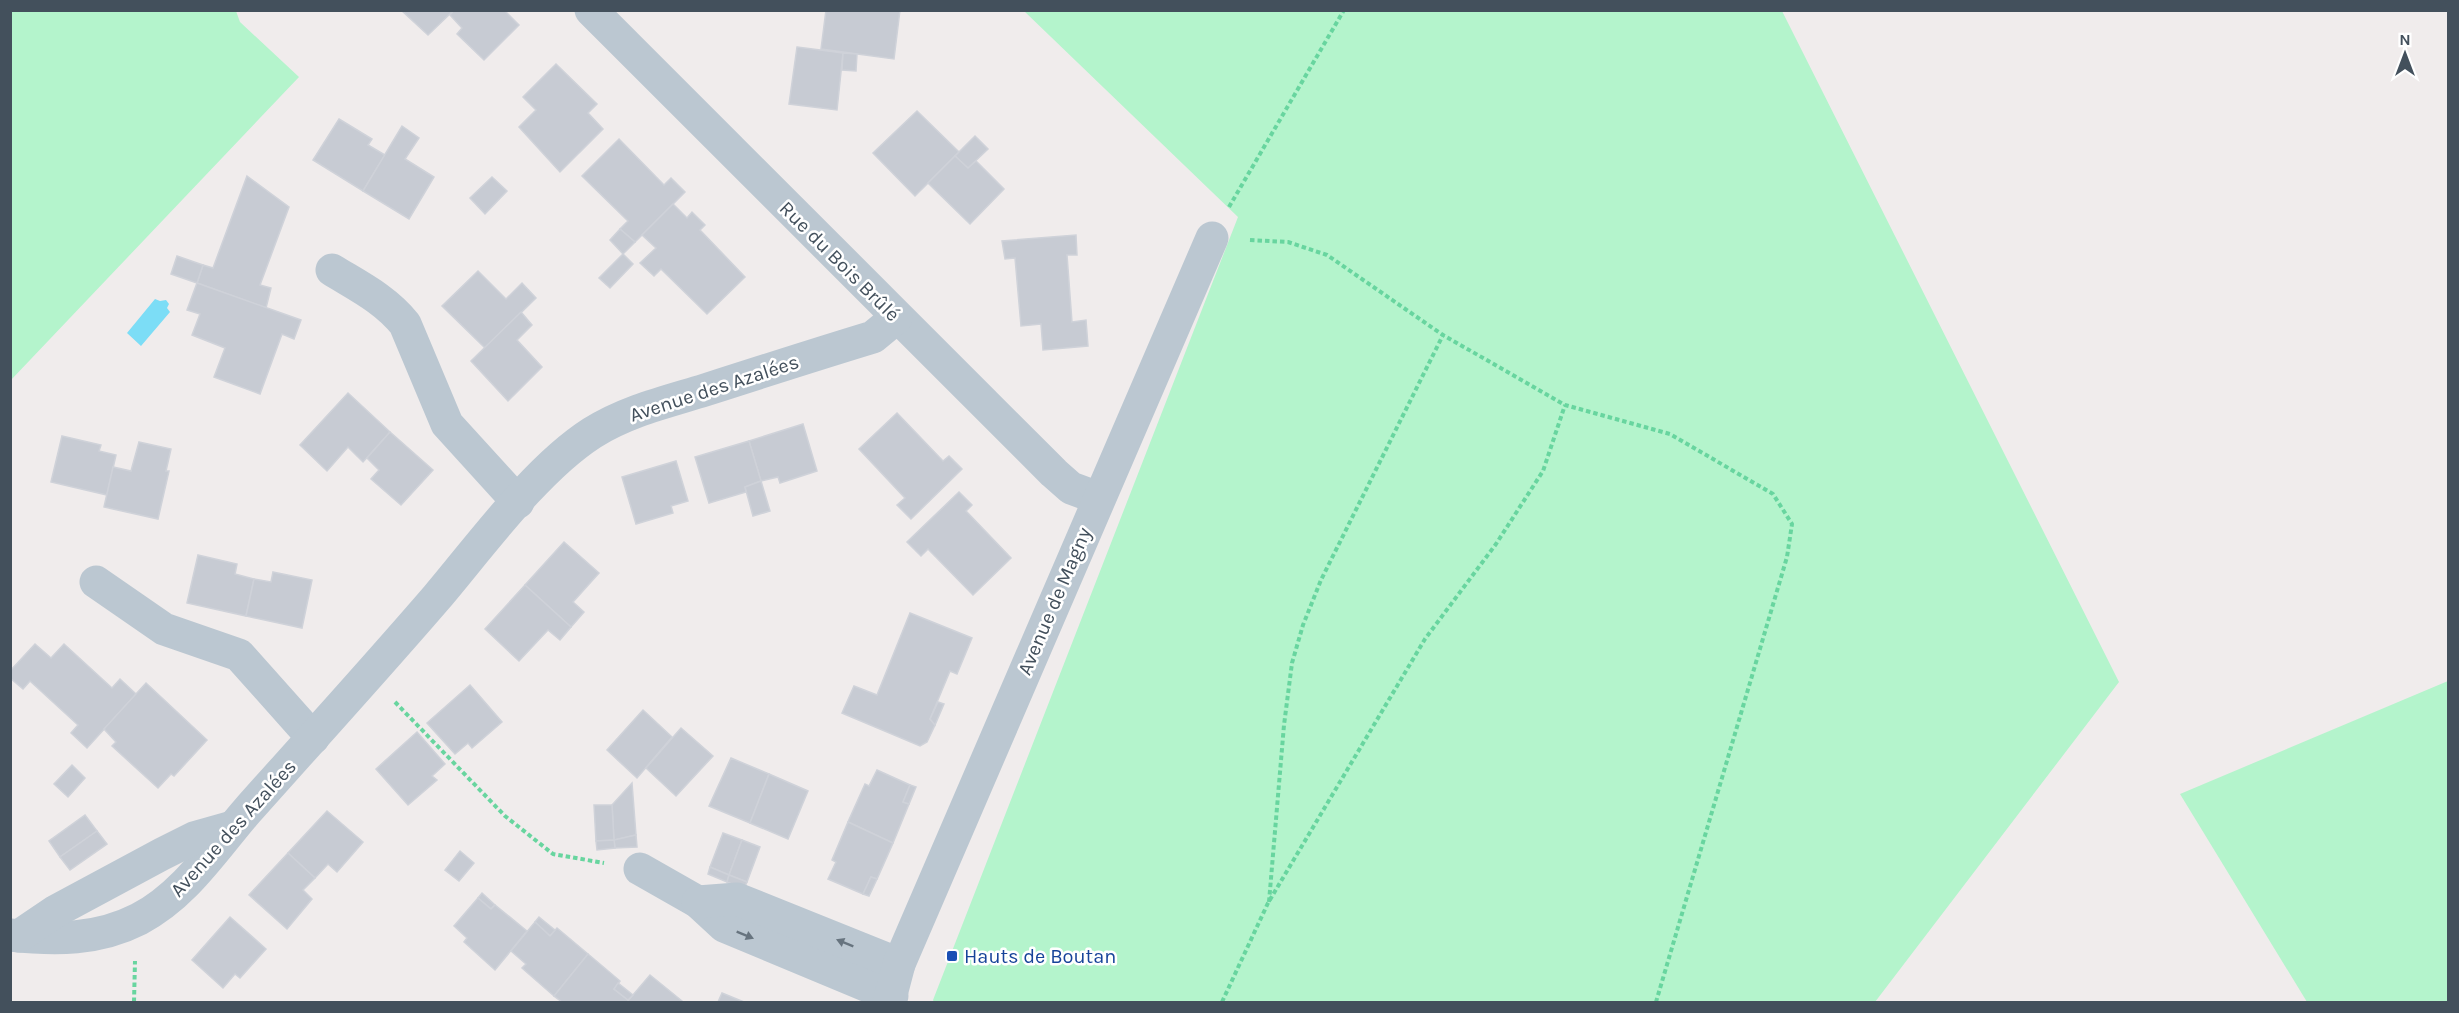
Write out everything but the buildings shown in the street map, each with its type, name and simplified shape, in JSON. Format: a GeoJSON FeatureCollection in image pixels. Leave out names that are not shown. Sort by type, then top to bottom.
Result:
{"type":"FeatureCollection","features":[{"type":"Feature","properties":{"kind":"street","name":"Rue du Bois Brûlé"},"geometry":{"type":"LineString","coordinates":[[591,10],[896,318],[1071,488],[1098,498]]}},
{"type":"Feature","properties":{"kind":"street","name":"Avenue de Magny"},"geometry":{"type":"LineString","coordinates":[[640,869],[698,902],[724,926],[890,999],[899,964],[1212,238]]}},
{"type":"Feature","properties":{"kind":"street"},"geometry":{"type":"LineString","coordinates":[[332,270],[378,298],[401,319],[447,424],[518,502]]}},
{"type":"Feature","properties":{"kind":"street","name":"Avenue des Azalées"},"geometry":{"type":"LineString","coordinates":[[15,935],[78,938],[111,932],[165,903],[185,885],[233,827],[370,676],[518,502],[553,464],[592,433],[633,411],[873,337],[896,318]]}},
{"type":"Feature","properties":{"kind":"street"},"geometry":{"type":"LineString","coordinates":[[96,582],[164,629],[239,655],[313,738]]}},
{"type":"Feature","properties":{"kind":"street"},"geometry":{"type":"LineString","coordinates":[[15,935],[194,838],[233,827]]}},
{"type":"Feature","properties":{"kind":"street"},"geometry":{"type":"LineString","coordinates":[[698,902],[737,898],[899,964]]}},
{"type":"Feature","properties":{"kind":"path"},"geometry":{"type":"LineString","coordinates":[[1344,10],[1212,238],[1288,242],[1327,255],[1443,335],[1565,405],[1670,434],[1773,494],[1792,524],[1787,558],[1656,1002]]}},
{"type":"Feature","properties":{"kind":"path"},"geometry":{"type":"LineString","coordinates":[[1268,903],[1284,725],[1292,663],[1303,626],[1321,580],[1443,335]]}},
{"type":"Feature","properties":{"kind":"path"},"geometry":{"type":"LineString","coordinates":[[1222,1002],[1268,903],[1425,639],[1496,544],[1543,471],[1565,405]]}},
{"type":"Feature","properties":{"kind":"path"},"geometry":{"type":"LineString","coordinates":[[370,676],[505,816],[553,854],[640,869]]}},
{"type":"Feature","properties":{"kind":"green space"},"geometry":{"type":"Polygon","coordinates":[[[11,10],[236,11],[240,22],[299,77],[11,380],[11,10]]]}},
{"type":"Feature","properties":{"kind":"green space"},"geometry":{"type":"Polygon","coordinates":[[[1024,11],[1782,11],[2119,682],[1875,1002],[934,1002],[1238,217],[1024,11]]]}},
{"type":"Feature","properties":{"kind":"green space"},"geometry":{"type":"Polygon","coordinates":[[[2448,681],[2448,1002],[2307,1002],[2180,794],[2448,681]]]}},
{"type":"Feature","properties":{"kind":"water"},"geometry":{"type":"Polygon","coordinates":[[[155,299],[166,300],[170,312],[141,346],[127,333],[155,299]]]}},
{"type":"Feature","properties":{"kind":"place","name":"Hauts de Boutan"},"geometry":{"type":"Point","coordinates":[952,956]}}]}
